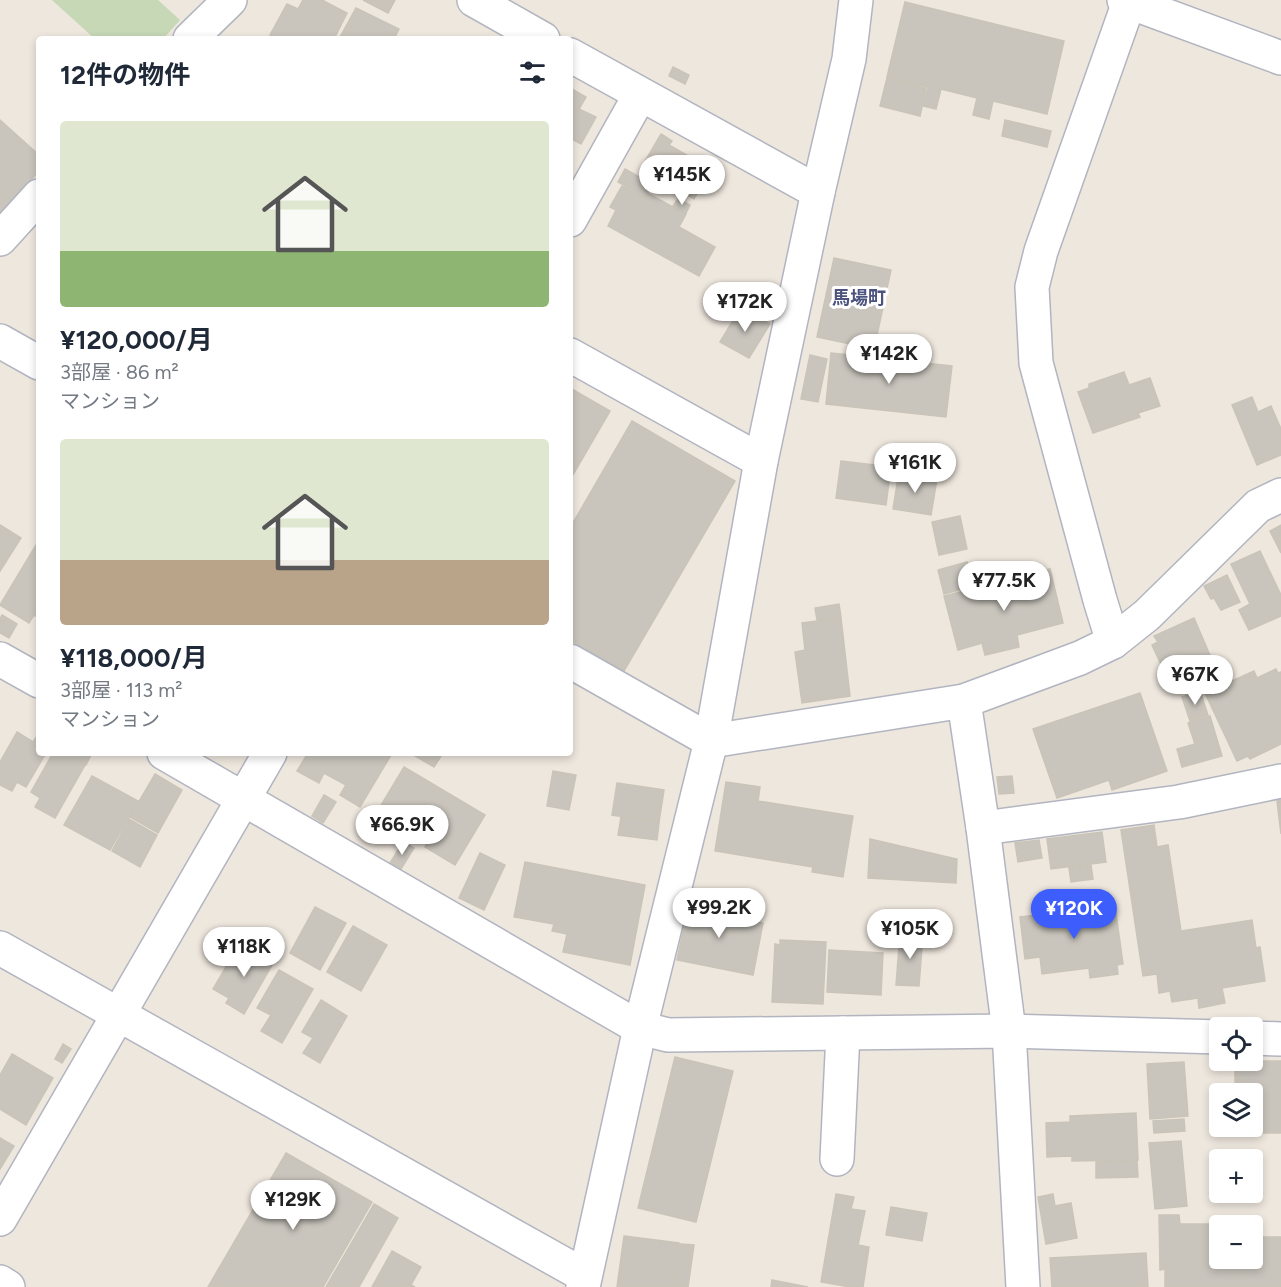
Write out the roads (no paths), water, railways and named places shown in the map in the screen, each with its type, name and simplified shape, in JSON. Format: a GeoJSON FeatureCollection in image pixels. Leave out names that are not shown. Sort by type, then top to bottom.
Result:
{"type":"FeatureCollection","features":[{"type":"Feature","properties":{"kind":"street"},"geometry":{"type":"LineString","coordinates":[[193,36],[230,0]]}},
{"type":"Feature","properties":{"kind":"street"},"geometry":{"type":"LineString","coordinates":[[474,0],[538,36]]}},
{"type":"Feature","properties":{"kind":"street"},"geometry":{"type":"LineString","coordinates":[[0,948],[584,1281],[640,1028],[711,741],[761,461],[849,58],[856,0]]}},
{"type":"Feature","properties":{"kind":"street"},"geometry":{"type":"LineString","coordinates":[[1113,642],[1036,363],[1032,287],[1041,251],[1127,1],[1281,58]]}},
{"type":"Feature","properties":{"kind":"street"},"geometry":{"type":"LineString","coordinates":[[573,57],[818,192]]}},
{"type":"Feature","properties":{"kind":"street"},"geometry":{"type":"LineString","coordinates":[[573,215],[640,95]]}},
{"type":"Feature","properties":{"kind":"street"},"geometry":{"type":"LineString","coordinates":[[0,239],[36,199]]}},
{"type":"Feature","properties":{"kind":"street"},"geometry":{"type":"LineString","coordinates":[[0,341],[36,361]]}},
{"type":"Feature","properties":{"kind":"street"},"geometry":{"type":"LineString","coordinates":[[573,358],[761,461]]}},
{"type":"Feature","properties":{"kind":"street"},"geometry":{"type":"LineString","coordinates":[[573,663],[711,741],[964,701],[1080,658],[1113,642],[1147,615],[1258,506],[1281,495]]}},
{"type":"Feature","properties":{"kind":"street"},"geometry":{"type":"LineString","coordinates":[[0,659],[36,679]]}},
{"type":"Feature","properties":{"kind":"street"},"geometry":{"type":"LineString","coordinates":[[964,701],[1009,1031],[1023,1287]]}},
{"type":"Feature","properties":{"kind":"street"},"geometry":{"type":"LineString","coordinates":[[169,756],[640,1028],[668,1035],[1009,1031],[1209,1037]]}},
{"type":"Feature","properties":{"kind":"street"},"geometry":{"type":"LineString","coordinates":[[0,1219],[120,1016],[268,756]]}},
{"type":"Feature","properties":{"kind":"street"},"geometry":{"type":"LineString","coordinates":[[983,828],[1179,802],[1281,781]]}},
{"type":"Feature","properties":{"kind":"street"},"geometry":{"type":"LineString","coordinates":[[837,1160],[843,1033]]}},
{"type":"Feature","properties":{"kind":"street"},"geometry":{"type":"LineString","coordinates":[[1263,1038],[1281,1039]]}},
{"type":"Feature","properties":{"kind":"street"},"geometry":{"type":"LineString","coordinates":[[0,1282],[8,1287]]}},
{"type":"Feature","properties":{"kind":"district","name":"馬場町"},"geometry":{"type":"Point","coordinates":[859,298]}}]}
